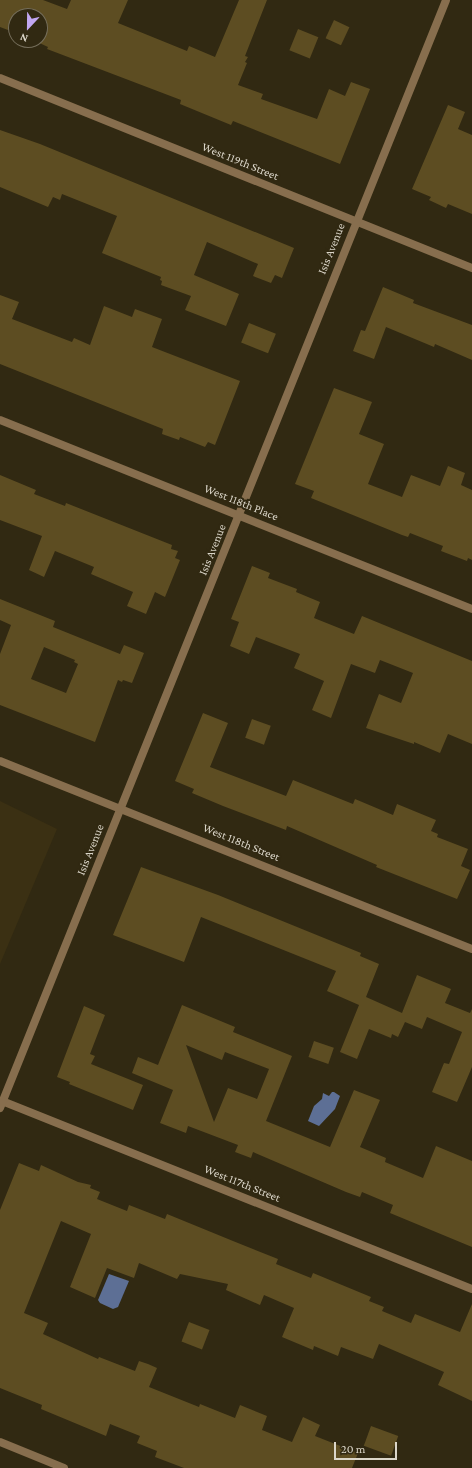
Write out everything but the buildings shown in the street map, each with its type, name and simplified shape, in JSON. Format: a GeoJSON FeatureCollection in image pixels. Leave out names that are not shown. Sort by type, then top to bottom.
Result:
{"type":"FeatureCollection","features":[{"type":"Feature","properties":{"kind":"street","name":"Isis Avenue"},"geometry":{"type":"LineString","coordinates":[[1,1105],[120,808],[240,516],[356,222],[446,0]]}},
{"type":"Feature","properties":{"kind":"street","name":"West 119th Street"},"geometry":{"type":"LineString","coordinates":[[0,78],[472,268]]}},
{"type":"Feature","properties":{"kind":"street","name":"West 118th Place"},"geometry":{"type":"LineString","coordinates":[[0,420],[472,609]]}},
{"type":"Feature","properties":{"kind":"street","name":"West 118th Street"},"geometry":{"type":"LineString","coordinates":[[0,761],[472,949]]}},
{"type":"Feature","properties":{"kind":"street","name":"West 117th Street"},"geometry":{"type":"LineString","coordinates":[[1,1105],[472,1289]]}},
{"type":"Feature","properties":{"kind":"street"},"geometry":{"type":"LineString","coordinates":[[0,1442],[64,1468]]}},
{"type":"Feature","properties":{"kind":"shaded area"},"geometry":{"type":"Polygon","coordinates":[[[0,801],[57,829],[0,964],[0,801]]]}},
{"type":"Feature","properties":{"kind":"water"},"geometry":{"type":"Polygon","coordinates":[[[332,1092],[340,1096],[335,1109],[319,1126],[308,1121],[314,1106],[322,1099],[323,1093],[329,1096],[332,1092]]]}},
{"type":"Feature","properties":{"kind":"water"},"geometry":{"type":"Polygon","coordinates":[[[109,1274],[129,1281],[118,1307],[113,1309],[100,1303],[98,1300],[109,1274]]]}}]}
